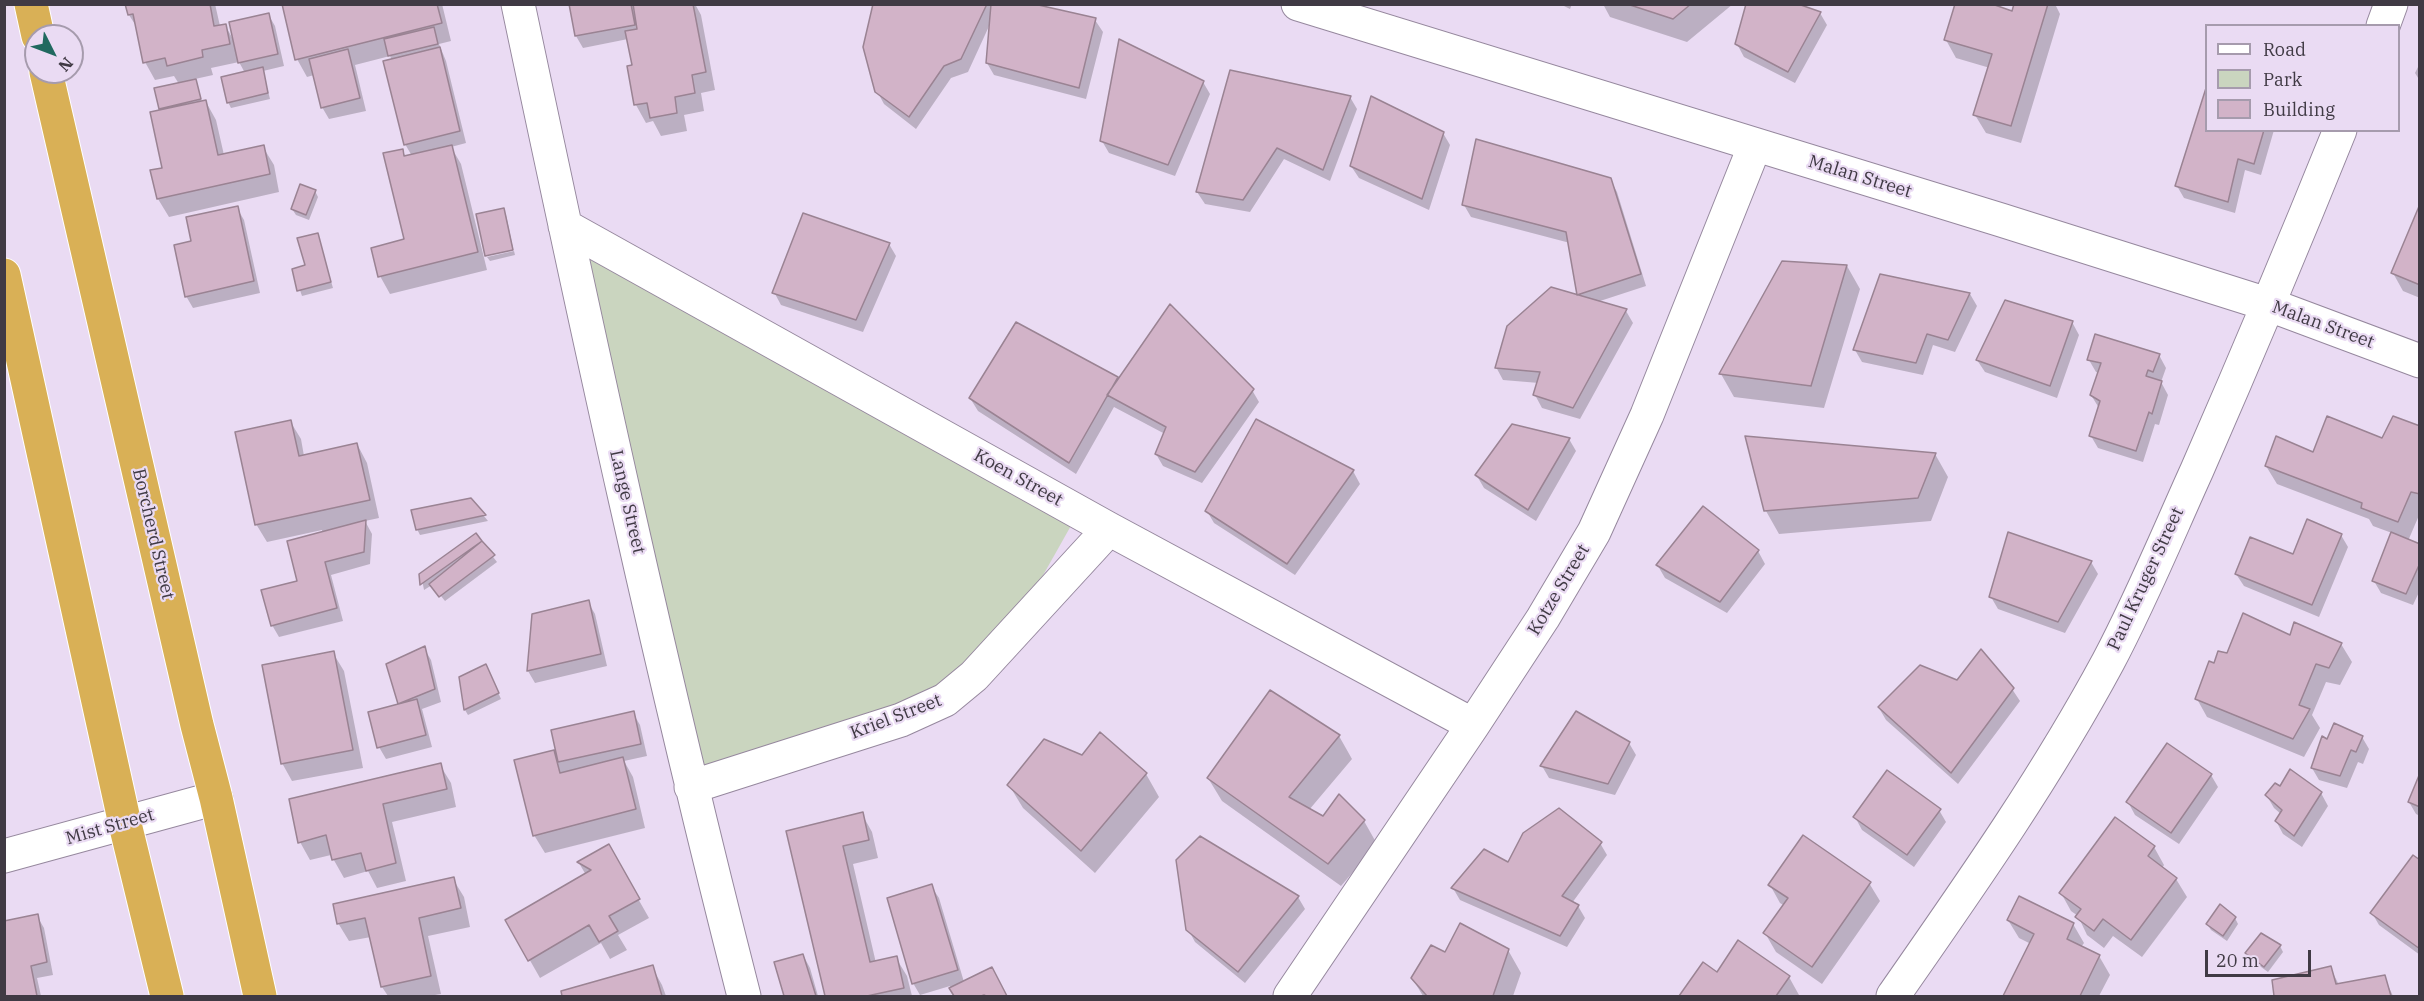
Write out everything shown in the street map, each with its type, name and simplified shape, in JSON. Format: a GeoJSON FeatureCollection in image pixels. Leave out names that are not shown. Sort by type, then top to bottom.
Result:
{"type":"FeatureCollection","features":[{"type":"Feature","properties":{"kind":"highway"},"geometry":{"type":"LineString","coordinates":[[31,4],[35,24]]}},
{"type":"Feature","properties":{"kind":"highway","name":"Borcherd Street"},"geometry":{"type":"LineString","coordinates":[[49,84],[197,725],[216,798],[260,996]]}},
{"type":"Feature","properties":{"kind":"highway"},"geometry":{"type":"LineString","coordinates":[[4,275],[125,824],[167,996]]}},
{"type":"Feature","properties":{"kind":"street","name":"Lange Street"},"geometry":{"type":"LineString","coordinates":[[518,4],[565,226],[691,787],[744,996]]}},
{"type":"Feature","properties":{"kind":"street","name":"Malan Street"},"geometry":{"type":"LineString","coordinates":[[1298,4],[2270,305],[2420,361]]}},
{"type":"Feature","properties":{"kind":"street"},"geometry":{"type":"LineString","coordinates":[[2384,24],[2391,4]]}},
{"type":"Feature","properties":{"kind":"street","name":"Paul Kruger Street"},"geometry":{"type":"LineString","coordinates":[[1893,996],[2001,841],[2069,733],[2109,659],[2151,574],[2270,305],[2339,132]]}},
{"type":"Feature","properties":{"kind":"street","name":"Kotze Street"},"geometry":{"type":"LineString","coordinates":[[1290,996],[1473,725],[1543,618],[1594,532],[1647,415],[1755,145]]}},
{"type":"Feature","properties":{"kind":"street","name":"Koen Street"},"geometry":{"type":"LineString","coordinates":[[565,226],[1109,529],[1473,725]]}},
{"type":"Feature","properties":{"kind":"street","name":"Kriel Street"},"geometry":{"type":"LineString","coordinates":[[691,787],[902,720],[945,700],[974,676],[1109,529]]}},
{"type":"Feature","properties":{"kind":"street","name":"Mist Street"},"geometry":{"type":"LineString","coordinates":[[4,856],[216,798]]}},
{"type":"Feature","properties":{"kind":"green space"},"geometry":{"type":"Polygon","coordinates":[[[573,236],[1081,508],[989,671],[701,774],[573,236]]]}},
{"type":"Feature","properties":{"kind":"building"},"geometry":{"type":"Polygon","coordinates":[[[125,4],[210,4],[214,26],[226,24],[230,44],[202,50],[203,57],[167,66],[165,58],[143,63],[133,14],[128,15],[125,4]]]}},
{"type":"Feature","properties":{"kind":"building"},"geometry":{"type":"Polygon","coordinates":[[[282,4],[437,4],[442,23],[295,60],[282,4]]]}},
{"type":"Feature","properties":{"kind":"building"},"geometry":{"type":"Polygon","coordinates":[[[569,4],[631,4],[635,25],[575,36],[569,4]]]}},
{"type":"Feature","properties":{"kind":"building"},"geometry":{"type":"Polygon","coordinates":[[[633,4],[693,4],[706,72],[692,75],[695,93],[675,97],[677,113],[650,118],[647,103],[634,105],[627,66],[632,65],[625,31],[637,29],[633,4]]]}},
{"type":"Feature","properties":{"kind":"building"},"geometry":{"type":"Polygon","coordinates":[[[873,4],[987,4],[961,59],[944,66],[909,117],[875,92],[863,47],[873,4]]]}},
{"type":"Feature","properties":{"kind":"building"},"geometry":{"type":"Polygon","coordinates":[[[991,4],[1034,4],[1096,18],[1079,88],[986,63],[991,4]]]}},
{"type":"Feature","properties":{"kind":"building"},"geometry":{"type":"Polygon","coordinates":[[[1627,4],[1691,4],[1673,19],[1627,4]]]}},
{"type":"Feature","properties":{"kind":"building"},"geometry":{"type":"Polygon","coordinates":[[[1746,4],[1798,4],[1821,12],[1788,72],[1735,44],[1746,4]]]}},
{"type":"Feature","properties":{"kind":"building"},"geometry":{"type":"Polygon","coordinates":[[[1955,4],[1992,4],[2012,11],[2014,4],[2048,4],[2011,126],[1973,115],[1992,54],[1944,40],[1955,4]]]}},
{"type":"Feature","properties":{"kind":"building"},"geometry":{"type":"Polygon","coordinates":[[[269,13],[278,54],[238,63],[229,22],[269,13]]]}},
{"type":"Feature","properties":{"kind":"building"},"geometry":{"type":"Polygon","coordinates":[[[434,27],[438,44],[388,56],[384,39],[434,27]]]}},
{"type":"Feature","properties":{"kind":"building"},"geometry":{"type":"Polygon","coordinates":[[[1119,39],[1204,81],[1168,165],[1100,141],[1119,39]]]}},
{"type":"Feature","properties":{"kind":"building"},"geometry":{"type":"Polygon","coordinates":[[[440,47],[460,131],[404,145],[383,61],[440,47]]]}},
{"type":"Feature","properties":{"kind":"building"},"geometry":{"type":"Polygon","coordinates":[[[348,49],[360,98],[321,108],[309,59],[348,49]]]}},
{"type":"Feature","properties":{"kind":"building"},"geometry":{"type":"Polygon","coordinates":[[[263,67],[268,93],[227,103],[221,77],[263,67]]]}},
{"type":"Feature","properties":{"kind":"building"},"geometry":{"type":"Polygon","coordinates":[[[1230,70],[1351,96],[1323,170],[1277,148],[1243,200],[1196,192],[1230,70]]]}},
{"type":"Feature","properties":{"kind":"building"},"geometry":{"type":"Polygon","coordinates":[[[196,79],[201,99],[159,109],[154,88],[196,79]]]}},
{"type":"Feature","properties":{"kind":"building"},"geometry":{"type":"Polygon","coordinates":[[[2205,91],[2205,132],[2263,132],[2254,164],[2238,159],[2228,202],[2175,186],[2205,91]]]}},
{"type":"Feature","properties":{"kind":"building"},"geometry":{"type":"Polygon","coordinates":[[[1371,96],[1444,132],[1422,199],[1350,166],[1371,96]]]}},
{"type":"Feature","properties":{"kind":"building"},"geometry":{"type":"Polygon","coordinates":[[[206,100],[218,155],[264,145],[270,174],[157,199],[150,170],[162,168],[150,112],[206,100]]]}},
{"type":"Feature","properties":{"kind":"building"},"geometry":{"type":"Polygon","coordinates":[[[1476,139],[1611,178],[1641,274],[1577,295],[1566,232],[1462,205],[1476,139]]]}},
{"type":"Feature","properties":{"kind":"building"},"geometry":{"type":"Polygon","coordinates":[[[452,145],[478,252],[378,277],[371,248],[404,239],[383,153],[403,149],[404,156],[452,145]]]}},
{"type":"Feature","properties":{"kind":"building"},"geometry":{"type":"Polygon","coordinates":[[[300,184],[316,190],[306,215],[291,209],[300,184]]]}},
{"type":"Feature","properties":{"kind":"building"},"geometry":{"type":"Polygon","coordinates":[[[2420,204],[2420,285],[2391,273],[2420,204]]]}},
{"type":"Feature","properties":{"kind":"building"},"geometry":{"type":"Polygon","coordinates":[[[238,206],[254,281],[185,297],[174,245],[191,241],[186,217],[238,206]]]}},
{"type":"Feature","properties":{"kind":"building"},"geometry":{"type":"Polygon","coordinates":[[[504,208],[513,250],[485,256],[476,214],[504,208]]]}},
{"type":"Feature","properties":{"kind":"building"},"geometry":{"type":"Polygon","coordinates":[[[803,213],[890,243],[856,320],[772,293],[803,213]]]}},
{"type":"Feature","properties":{"kind":"building"},"geometry":{"type":"Polygon","coordinates":[[[318,233],[331,282],[297,291],[292,269],[305,265],[297,238],[318,233]]]}},
{"type":"Feature","properties":{"kind":"building"},"geometry":{"type":"Polygon","coordinates":[[[1782,261],[1847,265],[1811,386],[1719,374],[1782,261]]]}},
{"type":"Feature","properties":{"kind":"building"},"geometry":{"type":"Polygon","coordinates":[[[1880,274],[1970,293],[1948,340],[1927,334],[1916,363],[1853,350],[1880,274]]]}},
{"type":"Feature","properties":{"kind":"building"},"geometry":{"type":"Polygon","coordinates":[[[1551,287],[1627,309],[1573,408],[1533,395],[1540,372],[1495,368],[1507,326],[1551,287]]]}},
{"type":"Feature","properties":{"kind":"building"},"geometry":{"type":"Polygon","coordinates":[[[2005,300],[2073,321],[2050,386],[1976,360],[2005,300]]]}},
{"type":"Feature","properties":{"kind":"building"},"geometry":{"type":"Polygon","coordinates":[[[1170,304],[1254,389],[1195,472],[1155,454],[1166,427],[1107,395],[1170,304]]]}},
{"type":"Feature","properties":{"kind":"building"},"geometry":{"type":"Polygon","coordinates":[[[1016,322],[1118,377],[1069,463],[969,398],[1016,322]]]}},
{"type":"Feature","properties":{"kind":"building"},"geometry":{"type":"Polygon","coordinates":[[[2095,334],[2160,354],[2153,372],[2148,370],[2146,376],[2162,381],[2152,414],[2149,412],[2136,451],[2089,436],[2100,401],[2090,395],[2101,363],[2087,360],[2095,334]]]}},
{"type":"Feature","properties":{"kind":"building"},"geometry":{"type":"Polygon","coordinates":[[[2327,416],[2382,438],[2393,416],[2420,426],[2420,494],[2411,492],[2398,522],[2361,508],[2362,503],[2265,466],[2276,436],[2313,452],[2327,416]]]}},
{"type":"Feature","properties":{"kind":"building"},"geometry":{"type":"Polygon","coordinates":[[[1256,419],[1354,470],[1287,564],[1205,511],[1256,419]]]}},
{"type":"Feature","properties":{"kind":"building"},"geometry":{"type":"Polygon","coordinates":[[[291,420],[299,456],[357,443],[370,500],[255,525],[235,432],[291,420]]]}},
{"type":"Feature","properties":{"kind":"building"},"geometry":{"type":"Polygon","coordinates":[[[1512,424],[1570,438],[1528,510],[1475,475],[1512,424]]]}},
{"type":"Feature","properties":{"kind":"building"},"geometry":{"type":"Polygon","coordinates":[[[1745,436],[1936,453],[1918,498],[1764,511],[1745,436]]]}},
{"type":"Feature","properties":{"kind":"building"},"geometry":{"type":"Polygon","coordinates":[[[471,498],[486,515],[416,530],[411,510],[471,498]]]}},
{"type":"Feature","properties":{"kind":"building"},"geometry":{"type":"Polygon","coordinates":[[[1703,506],[1759,550],[1720,602],[1656,565],[1703,506]]]}},
{"type":"Feature","properties":{"kind":"building"},"geometry":{"type":"Polygon","coordinates":[[[2307,519],[2342,534],[2312,605],[2235,574],[2250,537],[2293,554],[2307,519]]]}},
{"type":"Feature","properties":{"kind":"building"},"geometry":{"type":"Polygon","coordinates":[[[366,520],[364,552],[325,562],[337,608],[271,626],[261,590],[297,581],[287,541],[366,520]]]}},
{"type":"Feature","properties":{"kind":"building"},"geometry":{"type":"Polygon","coordinates":[[[2008,532],[2092,561],[2058,622],[1989,597],[2008,532]]]}},
{"type":"Feature","properties":{"kind":"building"},"geometry":{"type":"Polygon","coordinates":[[[2391,532],[2420,544],[2420,563],[2406,594],[2372,581],[2391,532]]]}},
{"type":"Feature","properties":{"kind":"building"},"geometry":{"type":"Polygon","coordinates":[[[476,533],[482,541],[420,585],[419,574],[476,533]]]}},
{"type":"Feature","properties":{"kind":"building"},"geometry":{"type":"Polygon","coordinates":[[[482,541],[495,555],[439,597],[429,584],[482,541]]]}},
{"type":"Feature","properties":{"kind":"building"},"geometry":{"type":"Polygon","coordinates":[[[589,600],[601,654],[527,671],[532,614],[589,600]]]}},
{"type":"Feature","properties":{"kind":"building"},"geometry":{"type":"Polygon","coordinates":[[[2243,613],[2290,635],[2294,622],[2342,643],[2329,668],[2316,664],[2299,705],[2310,709],[2293,739],[2195,699],[2209,661],[2214,663],[2218,651],[2227,653],[2243,613]]]}},
{"type":"Feature","properties":{"kind":"building"},"geometry":{"type":"Polygon","coordinates":[[[425,646],[435,689],[398,704],[386,664],[425,646]]]}},
{"type":"Feature","properties":{"kind":"building"},"geometry":{"type":"Polygon","coordinates":[[[1981,649],[2014,688],[1951,773],[1878,707],[1920,665],[1957,680],[1981,649]]]}},
{"type":"Feature","properties":{"kind":"building"},"geometry":{"type":"Polygon","coordinates":[[[334,651],[353,750],[281,764],[262,665],[334,651]]]}},
{"type":"Feature","properties":{"kind":"building"},"geometry":{"type":"Polygon","coordinates":[[[486,664],[499,693],[464,710],[459,677],[486,664]]]}},
{"type":"Feature","properties":{"kind":"building"},"geometry":{"type":"Polygon","coordinates":[[[1270,690],[1340,735],[1289,797],[1323,816],[1339,794],[1365,820],[1328,864],[1207,778],[1270,690]]]}},
{"type":"Feature","properties":{"kind":"building"},"geometry":{"type":"Polygon","coordinates":[[[417,699],[426,735],[377,748],[368,712],[417,699]]]}},
{"type":"Feature","properties":{"kind":"building"},"geometry":{"type":"Polygon","coordinates":[[[634,711],[641,744],[558,762],[551,730],[634,711]]]}},
{"type":"Feature","properties":{"kind":"building"},"geometry":{"type":"Polygon","coordinates":[[[1576,711],[1630,742],[1608,784],[1540,766],[1576,711]]]}},
{"type":"Feature","properties":{"kind":"building"},"geometry":{"type":"Polygon","coordinates":[[[2334,723],[2363,736],[2356,752],[2351,750],[2340,776],[2311,768],[2322,736],[2327,739],[2334,723]]]}},
{"type":"Feature","properties":{"kind":"building"},"geometry":{"type":"Polygon","coordinates":[[[1100,732],[1147,773],[1081,851],[1007,785],[1044,739],[1082,755],[1100,732]]]}},
{"type":"Feature","properties":{"kind":"building"},"geometry":{"type":"Polygon","coordinates":[[[2167,743],[2212,774],[2171,833],[2126,802],[2167,743]]]}},
{"type":"Feature","properties":{"kind":"building"},"geometry":{"type":"Polygon","coordinates":[[[554,750],[560,773],[623,757],[636,809],[533,836],[514,760],[554,750]]]}},
{"type":"Feature","properties":{"kind":"building"},"geometry":{"type":"Polygon","coordinates":[[[441,763],[447,789],[383,804],[396,863],[366,871],[361,853],[332,860],[326,835],[298,843],[289,799],[441,763]]]}},
{"type":"Feature","properties":{"kind":"building"},"geometry":{"type":"Polygon","coordinates":[[[2290,769],[2322,792],[2294,836],[2275,821],[2282,810],[2265,795],[2275,783],[2280,786],[2290,769]]]}},
{"type":"Feature","properties":{"kind":"building"},"geometry":{"type":"Polygon","coordinates":[[[1887,770],[1941,809],[1907,855],[1853,817],[1887,770]]]}},
{"type":"Feature","properties":{"kind":"building"},"geometry":{"type":"Polygon","coordinates":[[[2420,773],[2420,807],[2408,802],[2420,773]]]}},
{"type":"Feature","properties":{"kind":"building"},"geometry":{"type":"Polygon","coordinates":[[[1559,808],[1602,842],[1562,896],[1579,905],[1560,936],[1451,888],[1484,849],[1508,862],[1523,833],[1559,808]]]}},
{"type":"Feature","properties":{"kind":"building"},"geometry":{"type":"Polygon","coordinates":[[[863,812],[869,840],[843,846],[870,962],[897,956],[904,988],[867,996],[825,996],[786,831],[863,812]]]}},
{"type":"Feature","properties":{"kind":"building"},"geometry":{"type":"Polygon","coordinates":[[[2115,817],[2155,846],[2148,856],[2177,878],[2131,940],[2103,919],[2094,931],[2075,917],[2081,909],[2059,893],[2115,817]]]}},
{"type":"Feature","properties":{"kind":"building"},"geometry":{"type":"Polygon","coordinates":[[[1803,835],[1871,882],[1812,967],[1763,933],[1788,898],[1768,885],[1803,835]]]}},
{"type":"Feature","properties":{"kind":"building"},"geometry":{"type":"Polygon","coordinates":[[[1200,836],[1299,896],[1238,972],[1186,930],[1176,860],[1200,836]]]}},
{"type":"Feature","properties":{"kind":"building"},"geometry":{"type":"Polygon","coordinates":[[[609,844],[640,899],[609,916],[618,931],[599,942],[589,925],[528,961],[505,920],[591,870],[577,862],[609,844]]]}},
{"type":"Feature","properties":{"kind":"building"},"geometry":{"type":"Polygon","coordinates":[[[2413,855],[2420,860],[2420,949],[2370,913],[2413,855]]]}},
{"type":"Feature","properties":{"kind":"building"},"geometry":{"type":"Polygon","coordinates":[[[454,877],[461,908],[419,918],[431,976],[381,987],[365,918],[337,924],[333,904],[454,877]]]}},
{"type":"Feature","properties":{"kind":"building"},"geometry":{"type":"Polygon","coordinates":[[[932,884],[958,970],[912,984],[887,898],[932,884]]]}},
{"type":"Feature","properties":{"kind":"building"},"geometry":{"type":"Polygon","coordinates":[[[2019,896],[2074,923],[2067,939],[2100,955],[2080,996],[2003,996],[2034,934],[2007,920],[2019,896]]]}},
{"type":"Feature","properties":{"kind":"building"},"geometry":{"type":"Polygon","coordinates":[[[2220,904],[2236,917],[2223,936],[2206,924],[2220,904]]]}},
{"type":"Feature","properties":{"kind":"building"},"geometry":{"type":"Polygon","coordinates":[[[38,914],[47,962],[31,966],[37,996],[4,996],[4,921],[38,914]]]}},
{"type":"Feature","properties":{"kind":"building"},"geometry":{"type":"Polygon","coordinates":[[[1460,923],[1509,949],[1493,996],[1427,996],[1411,978],[1431,945],[1445,952],[1460,923]]]}},
{"type":"Feature","properties":{"kind":"building"},"geometry":{"type":"Polygon","coordinates":[[[2261,933],[2281,945],[2264,967],[2245,953],[2261,933]]]}},
{"type":"Feature","properties":{"kind":"building"},"geometry":{"type":"Polygon","coordinates":[[[1738,940],[1790,976],[1776,996],[1679,996],[1703,962],[1717,972],[1738,940]]]}},
{"type":"Feature","properties":{"kind":"building"},"geometry":{"type":"Polygon","coordinates":[[[803,954],[816,996],[784,996],[774,962],[803,954]]]}},
{"type":"Feature","properties":{"kind":"building"},"geometry":{"type":"Polygon","coordinates":[[[653,965],[662,996],[562,996],[561,991],[653,965]]]}},
{"type":"Feature","properties":{"kind":"building"},"geometry":{"type":"Polygon","coordinates":[[[2331,966],[2336,984],[2385,975],[2391,996],[2274,996],[2272,980],[2331,966]]]}},
{"type":"Feature","properties":{"kind":"building"},"geometry":{"type":"Polygon","coordinates":[[[992,967],[1007,996],[954,996],[949,988],[992,967]]]}}]}
